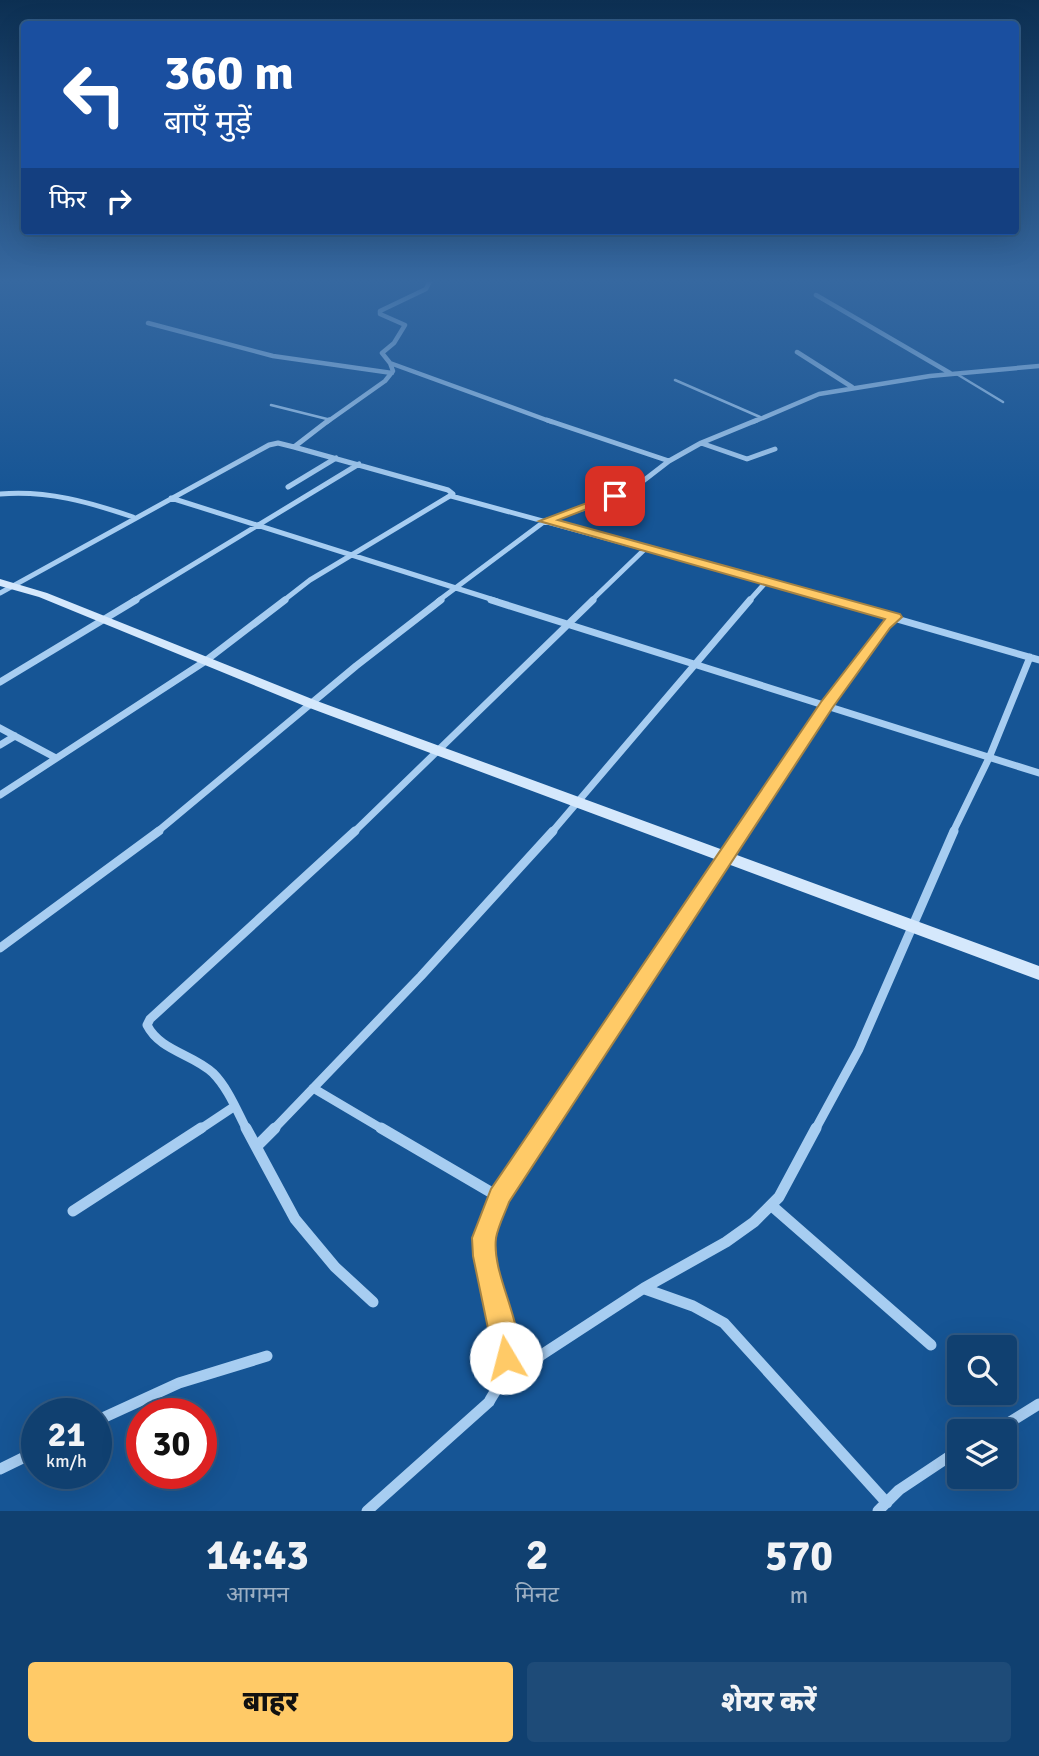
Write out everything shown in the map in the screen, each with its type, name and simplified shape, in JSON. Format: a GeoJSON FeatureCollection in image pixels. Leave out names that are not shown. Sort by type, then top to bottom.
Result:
{"type":"FeatureCollection","features":[{"type":"Feature","properties":{"kind":"main road"},"geometry":{"type":"LineString","coordinates":[[7,583],[312,704],[579,801],[911,928],[1039,973]]}},
{"type":"Feature","properties":{"kind":"street"},"geometry":{"type":"LineString","coordinates":[[255,352],[392,373]]}},
{"type":"Feature","properties":{"kind":"street"},"geometry":{"type":"LineString","coordinates":[[384,352],[382,353],[390,363],[392,373]]}},
{"type":"Feature","properties":{"kind":"street"},"geometry":{"type":"LineString","coordinates":[[797,352],[852,387]]}},
{"type":"Feature","properties":{"kind":"street"},"geometry":{"type":"LineString","coordinates":[[915,352],[952,373]]}},
{"type":"Feature","properties":{"kind":"street"},"geometry":{"type":"LineString","coordinates":[[390,363],[530,412],[581,434],[669,461]]}},
{"type":"Feature","properties":{"kind":"street"},"geometry":{"type":"LineString","coordinates":[[0,948],[180,815],[356,666],[519,538],[545,521],[597,504],[634,488],[669,461],[701,443],[819,394],[952,373],[1039,366]]}},
{"type":"Feature","properties":{"kind":"street"},"geometry":{"type":"LineString","coordinates":[[294,447],[363,394],[385,381],[392,373]]}},
{"type":"Feature","properties":{"kind":"street"},"geometry":{"type":"LineString","coordinates":[[0,593],[7,583],[269,444],[278,443],[359,464],[448,490],[453,493],[451,496]]}},
{"type":"Feature","properties":{"kind":"street"},"geometry":{"type":"LineString","coordinates":[[701,443],[747,459],[775,449]]}},
{"type":"Feature","properties":{"kind":"street"},"geometry":{"type":"LineString","coordinates":[[288,487],[336,458]]}},
{"type":"Feature","properties":{"kind":"street"},"geometry":{"type":"LineString","coordinates":[[0,682],[359,464]]}},
{"type":"Feature","properties":{"kind":"street"},"geometry":{"type":"LineString","coordinates":[[0,494],[20,493],[80,499],[134,517]]}},
{"type":"Feature","properties":{"kind":"street"},"geometry":{"type":"LineString","coordinates":[[0,795],[204,662],[285,598],[451,496],[895,617],[1039,660]]}},
{"type":"Feature","properties":{"kind":"street"},"geometry":{"type":"LineString","coordinates":[[171,498],[454,590],[1039,773]]}},
{"type":"Feature","properties":{"kind":"street"},"geometry":{"type":"LineString","coordinates":[[373,1302],[335,1267],[295,1219],[223,1085],[211,1071],[153,1037],[146,1026],[150,1019],[318,867],[646,548]]}},
{"type":"Feature","properties":{"kind":"street"},"geometry":{"type":"LineString","coordinates":[[257,1146],[420,977],[579,801],[692,663],[766,582]]}},
{"type":"Feature","properties":{"kind":"street"},"geometry":{"type":"LineString","coordinates":[[367,1511],[489,1402],[502,1380],[505,1369],[504,1337],[485,1256],[484,1238],[499,1197],[826,705],[886,625],[895,617]]}},
{"type":"Feature","properties":{"kind":"street"},"geometry":{"type":"LineString","coordinates":[[502,1380],[645,1289],[707,1255],[739,1234],[772,1206],[798,1164],[859,1049],[934,872],[989,758],[1030,657]]}},
{"type":"Feature","properties":{"kind":"street"},"geometry":{"type":"LineString","coordinates":[[0,729],[56,758]]}},
{"type":"Feature","properties":{"kind":"street"},"geometry":{"type":"LineString","coordinates":[[0,746],[15,736]]}},
{"type":"Feature","properties":{"kind":"street"},"geometry":{"type":"LineString","coordinates":[[313,1088],[499,1197]]}},
{"type":"Feature","properties":{"kind":"street"},"geometry":{"type":"LineString","coordinates":[[73,1212],[235,1106]]}},
{"type":"Feature","properties":{"kind":"street"},"geometry":{"type":"LineString","coordinates":[[772,1206],[931,1345]]}},
{"type":"Feature","properties":{"kind":"street"},"geometry":{"type":"LineString","coordinates":[[645,1289],[694,1306],[724,1323],[883,1507],[910,1483],[947,1458]]}},
{"type":"Feature","properties":{"kind":"street"},"geometry":{"type":"LineString","coordinates":[[112,1414],[179,1383],[267,1356]]}},
{"type":"Feature","properties":{"kind":"street"},"geometry":{"type":"LineString","coordinates":[[1017,1419],[1039,1404]]}},
{"type":"Feature","properties":{"kind":"street"},"geometry":{"type":"LineString","coordinates":[[0,1469],[21,1459]]}},
{"type":"Feature","properties":{"kind":"lane"},"geometry":{"type":"LineString","coordinates":[[952,373],[1003,402]]}},
{"type":"Feature","properties":{"kind":"lane"},"geometry":{"type":"LineString","coordinates":[[674,380],[760,417]]}},
{"type":"Feature","properties":{"kind":"lane"},"geometry":{"type":"LineString","coordinates":[[271,405],[331,420]]}},
{"type":"Feature","properties":{"kind":"route"},"geometry":{"type":"LineString","coordinates":[[506,1358],[504,1337],[485,1256],[484,1238],[499,1197],[512,1174],[600,1049],[826,705],[886,625],[895,617],[545,521],[615,496]]}}]}
